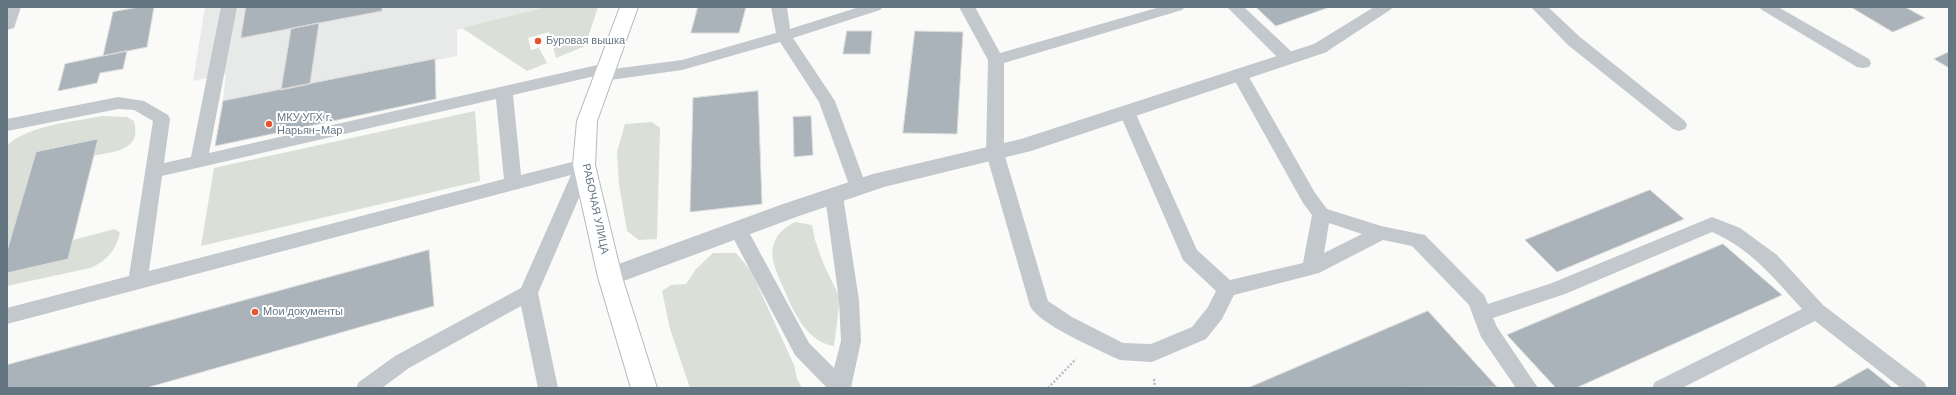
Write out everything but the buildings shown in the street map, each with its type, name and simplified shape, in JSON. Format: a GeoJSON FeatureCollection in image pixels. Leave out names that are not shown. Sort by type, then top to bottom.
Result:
{"type":"FeatureCollection","features":[{"type":"Feature","properties":{"kind":"main road","name":"РАБОЧАЯ УЛИЦА"},"geometry":{"type":"LineString","coordinates":[[629,7],[587,121],[584,165],[610,277],[644,388]]}},
{"type":"Feature","properties":{"kind":"street"},"geometry":{"type":"LineString","coordinates":[[7,24],[12,7]]}},
{"type":"Feature","properties":{"kind":"street"},"geometry":{"type":"LineString","coordinates":[[610,277],[881,180],[1024,146],[1320,48]]}},
{"type":"Feature","properties":{"kind":"lane"},"geometry":{"type":"LineString","coordinates":[[199,162],[229,7]]}},
{"type":"Feature","properties":{"kind":"lane"},"geometry":{"type":"LineString","coordinates":[[779,7],[784,36],[827,101],[858,188]]}},
{"type":"Feature","properties":{"kind":"lane"},"geometry":{"type":"LineString","coordinates":[[154,172],[504,92],[605,72],[682,65],[784,36],[876,7]]}},
{"type":"Feature","properties":{"kind":"lane"},"geometry":{"type":"LineString","coordinates":[[967,7],[996,60],[995,153],[1040,306],[1064,323],[1120,351],[1152,352],[1199,333],[1215,312],[1227,289],[1312,268],[1381,233]]}},
{"type":"Feature","properties":{"kind":"lane"},"geometry":{"type":"LineString","coordinates":[[996,60],[1177,7]]}},
{"type":"Feature","properties":{"kind":"lane"},"geometry":{"type":"LineString","coordinates":[[1235,7],[1288,58]]}},
{"type":"Feature","properties":{"kind":"lane"},"geometry":{"type":"LineString","coordinates":[[1320,48],[1386,7]]}},
{"type":"Feature","properties":{"kind":"lane"},"geometry":{"type":"LineString","coordinates":[[1540,7],[1574,41],[1679,125]]}},
{"type":"Feature","properties":{"kind":"lane"},"geometry":{"type":"LineString","coordinates":[[1768,7],[1863,63]]}},
{"type":"Feature","properties":{"kind":"lane"},"geometry":{"type":"LineString","coordinates":[[1239,74],[1309,198],[1321,214],[1381,233],[1418,240],[1477,301],[1488,331],[1528,388]]}},
{"type":"Feature","properties":{"kind":"lane"},"geometry":{"type":"LineString","coordinates":[[504,92],[513,184]]}},
{"type":"Feature","properties":{"kind":"lane"},"geometry":{"type":"LineString","coordinates":[[7,125],[118,104],[138,105],[162,119],[138,281]]}},
{"type":"Feature","properties":{"kind":"lane"},"geometry":{"type":"LineString","coordinates":[[1127,112],[1190,255],[1227,289]]}},
{"type":"Feature","properties":{"kind":"lane"},"geometry":{"type":"LineString","coordinates":[[7,316],[584,165]]}},
{"type":"Feature","properties":{"kind":"lane"},"geometry":{"type":"LineString","coordinates":[[548,388],[528,293],[584,165]]}},
{"type":"Feature","properties":{"kind":"lane"},"geometry":{"type":"LineString","coordinates":[[834,196],[849,300],[851,341],[840,388]]}},
{"type":"Feature","properties":{"kind":"lane"},"geometry":{"type":"LineString","coordinates":[[1312,268],[1321,214]]}},
{"type":"Feature","properties":{"kind":"lane"},"geometry":{"type":"LineString","coordinates":[[1481,314],[1558,289],[1712,224],[1733,233],[1770,260],[1816,311],[1917,388]]}},
{"type":"Feature","properties":{"kind":"lane"},"geometry":{"type":"LineString","coordinates":[[738,230],[802,348],[840,388]]}},
{"type":"Feature","properties":{"kind":"lane"},"geometry":{"type":"LineString","coordinates":[[366,388],[402,362],[528,293]]}},
{"type":"Feature","properties":{"kind":"lane"},"geometry":{"type":"LineString","coordinates":[[1662,388],[1816,311]]}},
{"type":"Feature","properties":{"kind":"path"},"geometry":{"type":"LineString","coordinates":[[1048,388],[1097,339]]}},
{"type":"Feature","properties":{"kind":"shaded area"},"geometry":{"type":"Polygon","coordinates":[[[205,7],[547,7],[457,30],[457,56],[223,101],[226,74],[193,81],[205,7]]]}},
{"type":"Feature","properties":{"kind":"shaded area"},"geometry":{"type":"Polygon","coordinates":[[[547,7],[598,7],[585,46],[556,58],[549,32],[528,38],[531,50],[539,48],[547,63],[527,71],[462,28],[547,7]]]}},
{"type":"Feature","properties":{"kind":"shaded area"},"geometry":{"type":"Polygon","coordinates":[[[475,111],[480,181],[201,246],[214,168],[475,111]]]}},
{"type":"Feature","properties":{"kind":"shaded area"},"geometry":{"type":"Polygon","coordinates":[[[102,116],[127,117],[134,121],[134,138],[130,144],[118,151],[93,156],[97,139],[36,152],[7,251],[7,145],[16,138],[27,133],[52,125],[102,116]]]}},
{"type":"Feature","properties":{"kind":"shaded area"},"geometry":{"type":"Polygon","coordinates":[[[652,122],[660,128],[657,239],[639,240],[627,231],[619,184],[617,152],[625,124],[652,122]]]}},
{"type":"Feature","properties":{"kind":"shaded area"},"geometry":{"type":"Polygon","coordinates":[[[795,222],[812,225],[815,240],[824,265],[840,298],[834,346],[823,343],[806,330],[794,311],[775,268],[772,255],[774,242],[781,232],[795,222]]]}},
{"type":"Feature","properties":{"kind":"shaded area"},"geometry":{"type":"Polygon","coordinates":[[[115,229],[120,233],[116,245],[106,258],[96,265],[90,268],[7,286],[7,273],[68,259],[73,240],[115,229]]]}},
{"type":"Feature","properties":{"kind":"shaded area"},"geometry":{"type":"Polygon","coordinates":[[[713,253],[736,253],[751,271],[794,365],[797,379],[802,388],[690,388],[670,329],[662,291],[671,285],[686,284],[696,269],[713,253]]]}},
{"type":"Feature","properties":{"kind":"place","name":"Буровая вышка"},"geometry":{"type":"Point","coordinates":[538,41]}},
{"type":"Feature","properties":{"kind":"place","name":"МКУ УГХ г. Нарьян-Мар"},"geometry":{"type":"Point","coordinates":[269,124]}},
{"type":"Feature","properties":{"kind":"place","name":"Мои документы"},"geometry":{"type":"Point","coordinates":[255,312]}}]}
